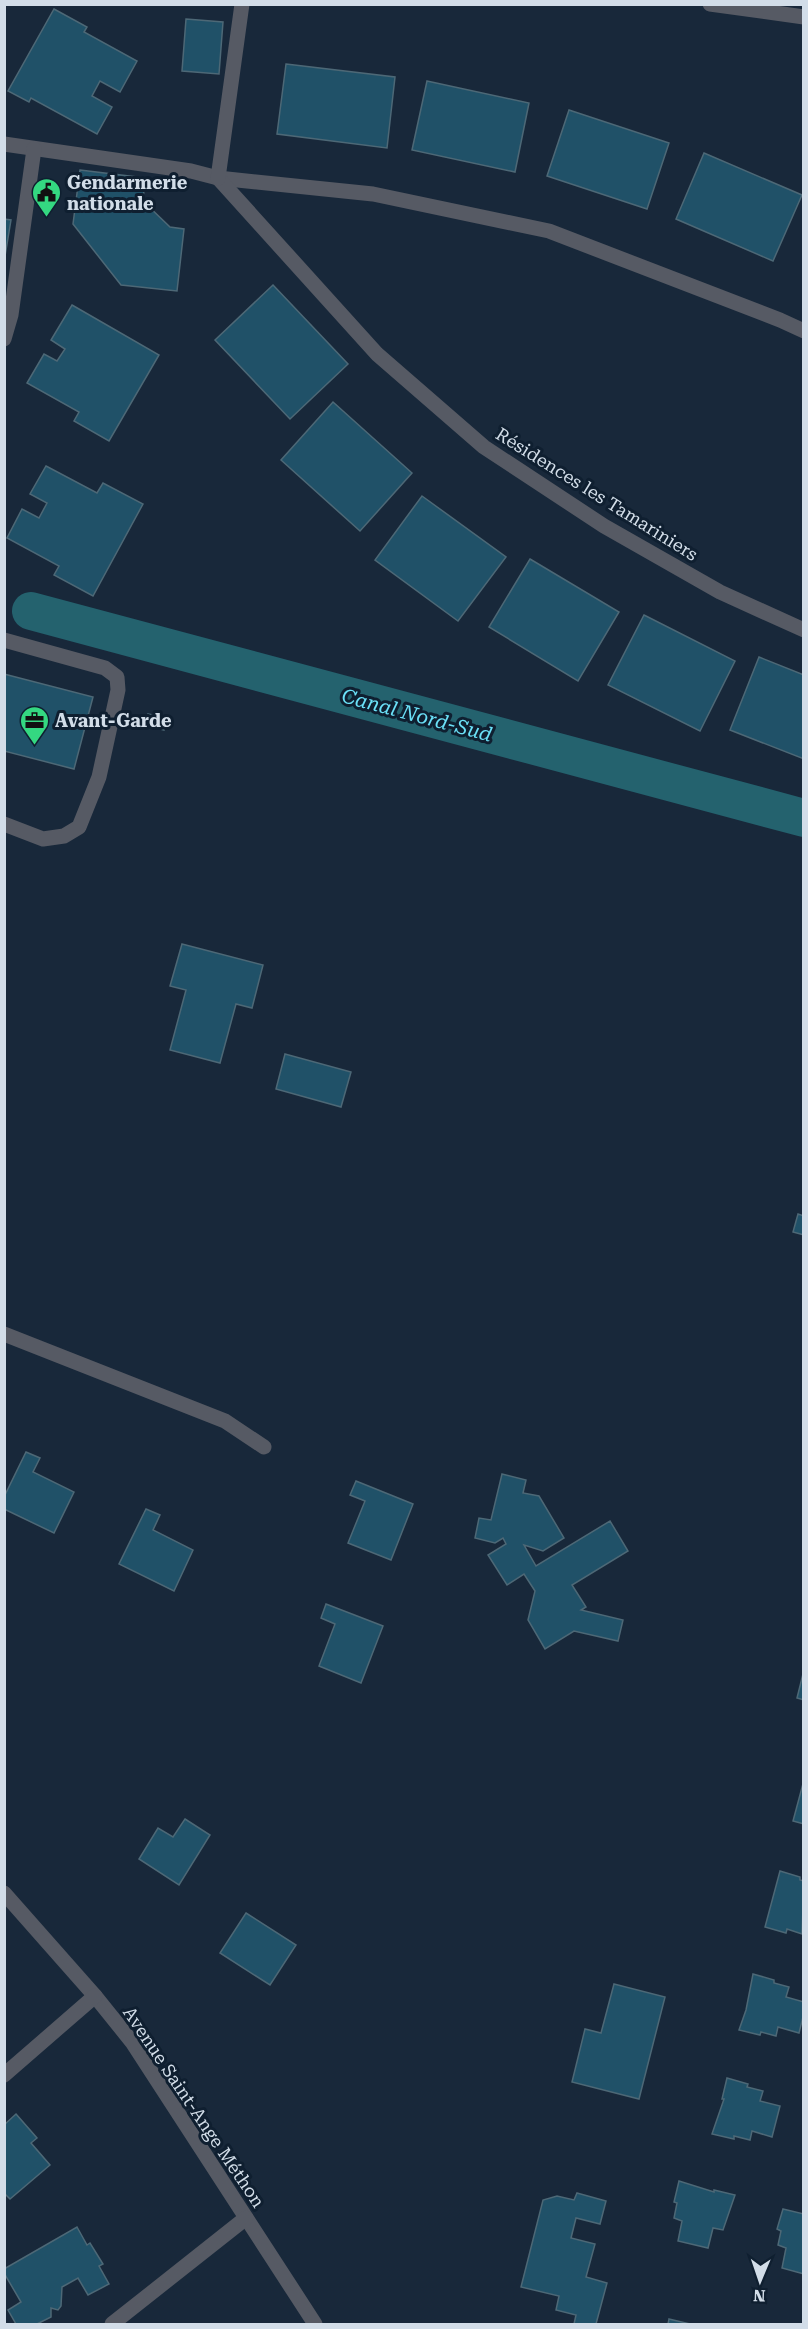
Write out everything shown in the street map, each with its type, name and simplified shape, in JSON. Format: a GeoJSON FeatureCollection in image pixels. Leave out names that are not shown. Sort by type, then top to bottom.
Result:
{"type":"FeatureCollection","features":[{"type":"Feature","properties":{"kind":"street"},"geometry":{"type":"LineString","coordinates":[[218,178],[242,4]]}},
{"type":"Feature","properties":{"kind":"street"},"geometry":{"type":"LineString","coordinates":[[710,4],[804,17]]}},
{"type":"Feature","properties":{"kind":"street"},"geometry":{"type":"LineString","coordinates":[[4,144],[191,171],[218,178],[373,194],[549,231],[804,331]]}},
{"type":"Feature","properties":{"kind":"street"},"geometry":{"type":"LineString","coordinates":[[4,339],[11,315],[34,149]]}},
{"type":"Feature","properties":{"kind":"street","name":"Résidences les Tamariniers"},"geometry":{"type":"LineString","coordinates":[[218,178],[377,354],[484,447],[604,526],[720,592],[804,630]]}},
{"type":"Feature","properties":{"kind":"street"},"geometry":{"type":"LineString","coordinates":[[4,640],[105,668],[117,677],[118,690],[99,777],[79,827],[64,836],[43,839],[4,824]]}},
{"type":"Feature","properties":{"kind":"street"},"geometry":{"type":"LineString","coordinates":[[4,1334],[225,1421],[264,1447]]}},
{"type":"Feature","properties":{"kind":"street","name":"Avenue Saint-Ange Méthon"},"geometry":{"type":"LineString","coordinates":[[4,1893],[95,1996],[132,2042],[315,2325]]}},
{"type":"Feature","properties":{"kind":"street"},"geometry":{"type":"LineString","coordinates":[[4,2075],[95,1996]]}},
{"type":"Feature","properties":{"kind":"street"},"geometry":{"type":"LineString","coordinates":[[112,2325],[246,2218]]}},
{"type":"Feature","properties":{"kind":"building"},"geometry":{"type":"Polygon","coordinates":[[[54,9],[87,27],[84,32],[137,61],[120,92],[100,81],[92,96],[112,107],[97,134],[31,98],[29,102],[8,91],[54,9]]]}},
{"type":"Feature","properties":{"kind":"building"},"geometry":{"type":"Polygon","coordinates":[[[186,19],[223,22],[219,74],[182,71],[186,19]]]}},
{"type":"Feature","properties":{"kind":"building"},"geometry":{"type":"Polygon","coordinates":[[[286,64],[395,77],[387,148],[277,134],[286,64]]]}},
{"type":"Feature","properties":{"kind":"building"},"geometry":{"type":"Polygon","coordinates":[[[427,81],[529,103],[515,172],[412,150],[427,81]]]}},
{"type":"Feature","properties":{"kind":"building"},"geometry":{"type":"Polygon","coordinates":[[[569,110],[669,143],[647,209],[547,176],[569,110]]]}},
{"type":"Feature","properties":{"kind":"building"},"geometry":{"type":"Polygon","coordinates":[[[704,153],[802,195],[773,261],[676,219],[704,153]]]}},
{"type":"Feature","properties":{"kind":"building"},"geometry":{"type":"Polygon","coordinates":[[[80,170],[145,178],[143,201],[170,227],[184,229],[177,291],[121,285],[73,224],[80,170]]]}},
{"type":"Feature","properties":{"kind":"building"},"geometry":{"type":"Polygon","coordinates":[[[4,219],[11,220],[4,262],[4,219]]]}},
{"type":"Feature","properties":{"kind":"building"},"geometry":{"type":"Polygon","coordinates":[[[273,285],[348,364],[290,419],[215,340],[273,285]]]}},
{"type":"Feature","properties":{"kind":"building"},"geometry":{"type":"Polygon","coordinates":[[[72,305],[159,355],[109,441],[74,421],[79,412],[27,383],[44,354],[57,361],[65,349],[51,340],[72,305]]]}},
{"type":"Feature","properties":{"kind":"building"},"geometry":{"type":"Polygon","coordinates":[[[333,402],[412,473],[360,531],[281,460],[333,402]]]}},
{"type":"Feature","properties":{"kind":"building"},"geometry":{"type":"Polygon","coordinates":[[[46,466],[97,493],[103,483],[143,504],[93,596],[54,575],[59,566],[7,538],[22,509],[39,518],[47,503],[30,494],[46,466]]]}},
{"type":"Feature","properties":{"kind":"building"},"geometry":{"type":"Polygon","coordinates":[[[422,496],[506,557],[458,621],[375,560],[422,496]]]}},
{"type":"Feature","properties":{"kind":"building"},"geometry":{"type":"Polygon","coordinates":[[[530,559],[619,612],[578,681],[489,627],[530,559]]]}},
{"type":"Feature","properties":{"kind":"building"},"geometry":{"type":"Polygon","coordinates":[[[644,615],[735,661],[700,731],[608,685],[644,615]]]}},
{"type":"Feature","properties":{"kind":"building"},"geometry":{"type":"Polygon","coordinates":[[[759,657],[804,675],[804,759],[730,730],[759,657]]]}},
{"type":"Feature","properties":{"kind":"building"},"geometry":{"type":"Polygon","coordinates":[[[4,674],[93,697],[74,769],[4,751],[4,674]]]}},
{"type":"Feature","properties":{"kind":"building"},"geometry":{"type":"Polygon","coordinates":[[[148,714],[167,718],[164,730],[145,725],[148,714]]]}},
{"type":"Feature","properties":{"kind":"building"},"geometry":{"type":"Polygon","coordinates":[[[182,944],[263,965],[252,1008],[236,1004],[220,1063],[170,1050],[186,990],[170,986],[182,944]]]}},
{"type":"Feature","properties":{"kind":"building"},"geometry":{"type":"Polygon","coordinates":[[[285,1054],[351,1072],[341,1107],[276,1089],[285,1054]]]}},
{"type":"Feature","properties":{"kind":"building"},"geometry":{"type":"Polygon","coordinates":[[[798,1214],[804,1216],[804,1235],[793,1232],[798,1214]]]}},
{"type":"Feature","properties":{"kind":"building"},"geometry":{"type":"Polygon","coordinates":[[[26,1452],[40,1458],[33,1472],[74,1492],[54,1533],[4,1509],[4,1497],[26,1452]]]}},
{"type":"Feature","properties":{"kind":"building"},"geometry":{"type":"Polygon","coordinates":[[[502,1474],[526,1480],[523,1493],[539,1496],[564,1538],[543,1551],[524,1545],[536,1566],[610,1521],[628,1551],[572,1585],[586,1607],[581,1610],[623,1620],[618,1641],[574,1631],[545,1649],[528,1620],[535,1591],[524,1574],[507,1585],[488,1555],[506,1544],[503,1538],[495,1543],[475,1538],[479,1518],[491,1520],[502,1474]]]}},
{"type":"Feature","properties":{"kind":"building"},"geometry":{"type":"Polygon","coordinates":[[[356,1481],[413,1504],[391,1560],[348,1543],[365,1501],[350,1495],[356,1481]]]}},
{"type":"Feature","properties":{"kind":"building"},"geometry":{"type":"Polygon","coordinates":[[[146,1509],[160,1515],[153,1530],[193,1550],[174,1591],[119,1564],[146,1509]]]}},
{"type":"Feature","properties":{"kind":"building"},"geometry":{"type":"Polygon","coordinates":[[[326,1604],[383,1626],[361,1683],[319,1666],[335,1624],[321,1618],[326,1604]]]}},
{"type":"Feature","properties":{"kind":"building"},"geometry":{"type":"Polygon","coordinates":[[[804,1670],[804,1700],[797,1698],[804,1670]]]}},
{"type":"Feature","properties":{"kind":"building"},"geometry":{"type":"Polygon","coordinates":[[[804,1780],[804,1824],[793,1821],[804,1780]]]}},
{"type":"Feature","properties":{"kind":"building"},"geometry":{"type":"Polygon","coordinates":[[[185,1819],[210,1835],[179,1885],[139,1859],[158,1828],[173,1837],[185,1819]]]}},
{"type":"Feature","properties":{"kind":"building"},"geometry":{"type":"Polygon","coordinates":[[[780,1871],[800,1877],[800,1880],[804,1881],[802,1934],[787,1929],[786,1933],[765,1927],[780,1871]]]}},
{"type":"Feature","properties":{"kind":"building"},"geometry":{"type":"Polygon","coordinates":[[[246,1913],[296,1945],[270,1985],[220,1953],[246,1913]]]}},
{"type":"Feature","properties":{"kind":"building"},"geometry":{"type":"Polygon","coordinates":[[[753,1974],[789,1987],[786,1997],[804,2002],[799,2033],[778,2027],[776,2036],[739,2030],[746,2010],[753,1974]]]}},
{"type":"Feature","properties":{"kind":"building"},"geometry":{"type":"Polygon","coordinates":[[[614,1984],[665,1997],[639,2099],[572,2082],[585,2029],[601,2033],[614,1984]]]}},
{"type":"Feature","properties":{"kind":"building"},"geometry":{"type":"Polygon","coordinates":[[[727,2078],[763,2091],[760,2101],[780,2106],[772,2137],[752,2131],[750,2140],[712,2134],[724,2099],[722,2099],[727,2078]]]}},
{"type":"Feature","properties":{"kind":"building"},"geometry":{"type":"Polygon","coordinates":[[[16,2114],[37,2138],[31,2143],[50,2165],[10,2199],[4,2193],[4,2125],[16,2114]]]}},
{"type":"Feature","properties":{"kind":"building"},"geometry":{"type":"Polygon","coordinates":[[[679,2181],[714,2192],[714,2190],[735,2195],[723,2230],[713,2228],[708,2248],[678,2241],[682,2221],[674,2218],[677,2203],[674,2202],[679,2181]]]}},
{"type":"Feature","properties":{"kind":"building"},"geometry":{"type":"Polygon","coordinates":[[[577,2193],[606,2201],[600,2224],[576,2218],[571,2238],[595,2244],[586,2277],[607,2283],[596,2324],[574,2324],[576,2315],[556,2310],[559,2296],[521,2287],[543,2200],[557,2196],[574,2200],[577,2193]]]}},
{"type":"Feature","properties":{"kind":"building"},"geometry":{"type":"Polygon","coordinates":[[[783,2209],[804,2214],[804,2274],[782,2268],[786,2248],[778,2245],[781,2231],[777,2229],[783,2209]]]}},
{"type":"Feature","properties":{"kind":"building"},"geometry":{"type":"Polygon","coordinates":[[[77,2227],[87,2245],[90,2243],[103,2264],[99,2266],[109,2284],[88,2295],[78,2278],[62,2287],[61,2306],[58,2310],[51,2308],[51,2317],[37,2324],[16,2324],[8,2310],[21,2302],[4,2273],[4,2269],[77,2227]]]}},
{"type":"Feature","properties":{"kind":"building"},"geometry":{"type":"Polygon","coordinates":[[[669,2319],[690,2324],[668,2324],[669,2319]]]}},
{"type":"Feature","properties":{"kind":"waterway","name":"Canal Nord-Sud"},"geometry":{"type":"LineString","coordinates":[[31,611],[804,818]]}},
{"type":"Feature","properties":{"kind":"place","name":"Gendarmerie nationale"},"geometry":{"type":"Point","coordinates":[46,218]}},
{"type":"Feature","properties":{"kind":"place","name":"Avant-Garde"},"geometry":{"type":"Point","coordinates":[34,746]}}]}
